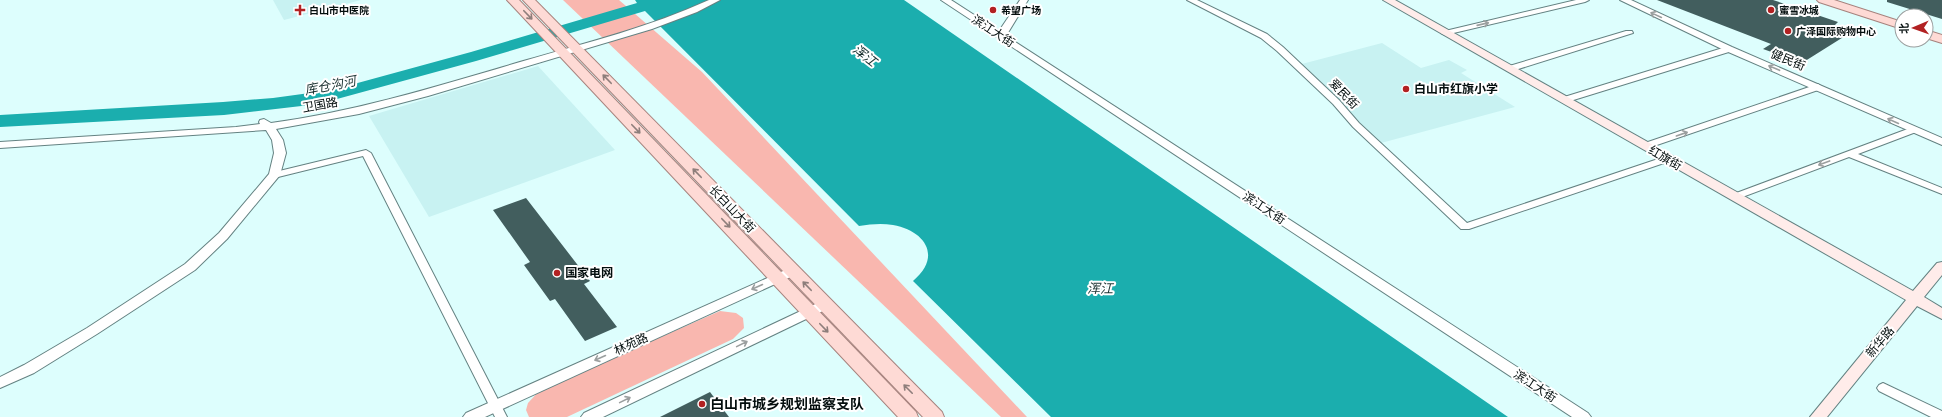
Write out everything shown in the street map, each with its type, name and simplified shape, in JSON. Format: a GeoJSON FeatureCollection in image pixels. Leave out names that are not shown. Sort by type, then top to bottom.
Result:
{"type":"FeatureCollection","features":[{"type":"Feature","properties":{"kind":"main road","name":"长白山大街"},"geometry":{"type":"LineString","coordinates":[[513,0],[561,41],[792,271],[935,417]]}},
{"type":"Feature","properties":{"kind":"main road","name":"长白山大街"},"geometry":{"type":"LineString","coordinates":[[529,0],[561,41],[809,312],[909,417]]}},
{"type":"Feature","properties":{"kind":"main road","name":"红旗街"},"geometry":{"type":"LineString","coordinates":[[1388,0],[1942,314]]}},
{"type":"Feature","properties":{"kind":"main road"},"geometry":{"type":"LineString","coordinates":[[1823,0],[1894,23]]}},
{"type":"Feature","properties":{"kind":"main road"},"geometry":{"type":"LineString","coordinates":[[1842,0],[1894,16]]}},
{"type":"Feature","properties":{"kind":"main road","name":"新华路"},"geometry":{"type":"LineString","coordinates":[[1818,417],[1942,266]]}},
{"type":"Feature","properties":{"kind":"main road"},"geometry":{"type":"LineString","coordinates":[[1916,299],[1942,308]]}},
{"type":"Feature","properties":{"kind":"street"},"geometry":{"type":"LineString","coordinates":[[632,30],[699,0]]}},
{"type":"Feature","properties":{"kind":"street"},"geometry":{"type":"LineString","coordinates":[[632,30],[716,0]]}},
{"type":"Feature","properties":{"kind":"street","name":"滨江大街"},"geometry":{"type":"LineString","coordinates":[[945,0],[1583,417]]}},
{"type":"Feature","properties":{"kind":"street"},"geometry":{"type":"LineString","coordinates":[[1001,36],[1024,0]]}},
{"type":"Feature","properties":{"kind":"street","name":"爱民街"},"geometry":{"type":"LineString","coordinates":[[1190,0],[1264,36],[1280,49],[1336,102],[1356,125],[1465,227],[1667,159]]}},
{"type":"Feature","properties":{"kind":"street"},"geometry":{"type":"LineString","coordinates":[[1565,0],[1573,4]]}},
{"type":"Feature","properties":{"kind":"street"},"geometry":{"type":"LineString","coordinates":[[1445,33],[1585,0]]}},
{"type":"Feature","properties":{"kind":"street","name":"健民街"},"geometry":{"type":"LineString","coordinates":[[1624,0],[1942,142]]}},
{"type":"Feature","properties":{"kind":"street","name":"卫国路"},"geometry":{"type":"LineString","coordinates":[[0,145],[267,124],[362,104],[561,41],[632,30]]}},
{"type":"Feature","properties":{"kind":"street"},"geometry":{"type":"LineString","coordinates":[[1509,69],[1629,33]]}},
{"type":"Feature","properties":{"kind":"street"},"geometry":{"type":"LineString","coordinates":[[1564,100],[1729,48]]}},
{"type":"Feature","properties":{"kind":"street"},"geometry":{"type":"LineString","coordinates":[[1645,146],[1818,87]]}},
{"type":"Feature","properties":{"kind":"street","name":"卫国路"},"geometry":{"type":"LineString","coordinates":[[0,140],[267,124]]}},
{"type":"Feature","properties":{"kind":"street"},"geometry":{"type":"LineString","coordinates":[[0,383],[29,369],[92,331],[190,267],[223,236],[274,175],[280,163],[281,148],[267,124]]}},
{"type":"Feature","properties":{"kind":"street"},"geometry":{"type":"LineString","coordinates":[[1734,197],[1913,130]]}},
{"type":"Feature","properties":{"kind":"street"},"geometry":{"type":"LineString","coordinates":[[274,175],[366,153],[498,411]]}},
{"type":"Feature","properties":{"kind":"street"},"geometry":{"type":"LineString","coordinates":[[1850,154],[1942,191]]}},
{"type":"Feature","properties":{"kind":"street","name":"林苑路"},"geometry":{"type":"LineString","coordinates":[[471,417],[498,411],[792,271]]}},
{"type":"Feature","properties":{"kind":"street"},"geometry":{"type":"LineString","coordinates":[[589,417],[824,305]]}},
{"type":"Feature","properties":{"kind":"street"},"geometry":{"type":"LineString","coordinates":[[1882,388],[1942,417]]}},
{"type":"Feature","properties":{"kind":"shaded area","name":"白山市中医院"},"geometry":{"type":"Polygon","coordinates":[[[273,0],[361,0],[284,20],[273,0]]]}},
{"type":"Feature","properties":{"kind":"shaded area"},"geometry":{"type":"Polygon","coordinates":[[[563,0],[619,0],[702,72],[1027,417],[1001,417],[563,0]]]}},
{"type":"Feature","properties":{"kind":"shaded area","name":"白山市红旗小学"},"geometry":{"type":"Polygon","coordinates":[[[1382,43],[1421,68],[1449,60],[1467,70],[1461,73],[1515,107],[1381,143],[1298,65],[1382,43]]]}},
{"type":"Feature","properties":{"kind":"shaded area"},"geometry":{"type":"Polygon","coordinates":[[[538,66],[615,150],[429,217],[369,116],[538,66]]]}},
{"type":"Feature","properties":{"kind":"shaded area"},"geometry":{"type":"Polygon","coordinates":[[[720,311],[736,313],[743,318],[744,328],[733,339],[567,417],[529,417],[526,410],[528,403],[540,390],[720,311]]]}},
{"type":"Feature","properties":{"kind":"water","name":"浑江"},"geometry":{"type":"Polygon","coordinates":[[[635,0],[904,0],[1508,417],[1051,417],[913,281],[922,272],[927,263],[928,254],[926,246],[921,239],[905,228],[893,225],[876,224],[859,226],[645,11],[476,61],[310,105],[224,115],[0,127],[0,115],[273,98],[343,87],[471,52],[637,3],[635,0]]]}},
{"type":"Feature","properties":{"kind":"building","name":"广泽国际购物中心"},"geometry":{"type":"Polygon","coordinates":[[[1657,0],[1773,0],[1838,22],[1834,26],[1845,36],[1802,63],[1763,49],[1771,44],[1657,0]]]}},
{"type":"Feature","properties":{"kind":"building"},"geometry":{"type":"Polygon","coordinates":[[[1887,0],[1942,0],[1942,19],[1934,17],[1934,8],[1906,8],[1887,2],[1887,0]]]}},
{"type":"Feature","properties":{"kind":"building","name":"国家电网"},"geometry":{"type":"Polygon","coordinates":[[[526,198],[590,281],[584,284],[617,327],[585,341],[555,299],[550,301],[524,265],[530,262],[493,210],[526,198]]]}},
{"type":"Feature","properties":{"kind":"building","name":"白山市城乡规划监察支队"},"geometry":{"type":"Polygon","coordinates":[[[710,392],[729,417],[660,417],[710,392]]]}},
{"type":"Feature","properties":{"kind":"place","name":"白山市中医院"},"geometry":{"type":"Point","coordinates":[300,10]}},
{"type":"Feature","properties":{"kind":"place","name":"希望广场"},"geometry":{"type":"Point","coordinates":[993,10]}},
{"type":"Feature","properties":{"kind":"place","name":"蜜雪冰城"},"geometry":{"type":"Point","coordinates":[1771,10]}},
{"type":"Feature","properties":{"kind":"place","name":"广泽国际购物中心"},"geometry":{"type":"Point","coordinates":[1788,31]}},
{"type":"Feature","properties":{"kind":"place","name":"白山市红旗小学"},"geometry":{"type":"Point","coordinates":[1406,89]}},
{"type":"Feature","properties":{"kind":"place","name":"国家电网"},"geometry":{"type":"Point","coordinates":[557,273]}},
{"type":"Feature","properties":{"kind":"place","name":"白山市城乡规划监察支队"},"geometry":{"type":"Point","coordinates":[702,404]}},
{"type":"Feature","properties":{"kind":"water label","name":"库仓沟河"},"geometry":{"type":"Point","coordinates":[330,85]}}]}
